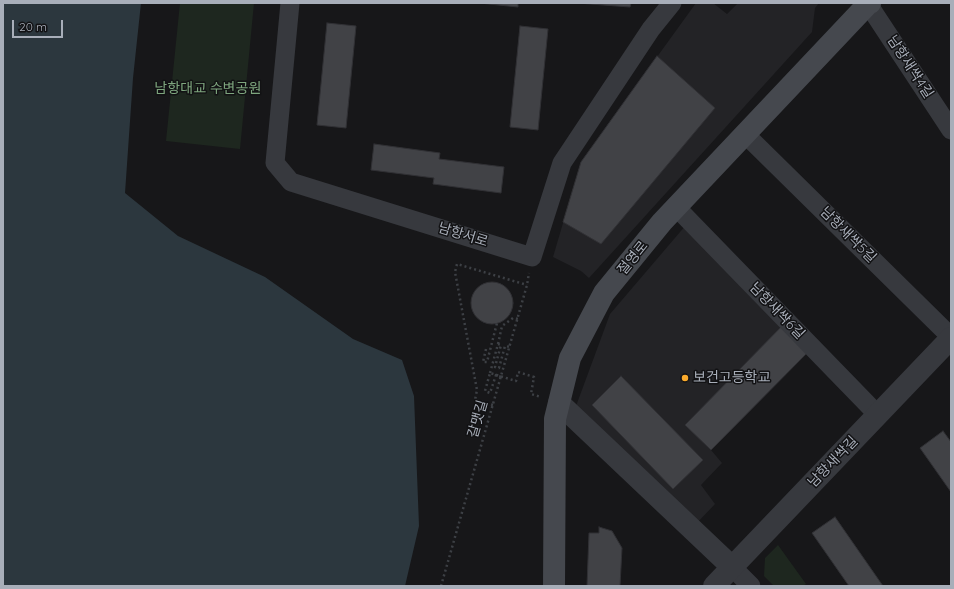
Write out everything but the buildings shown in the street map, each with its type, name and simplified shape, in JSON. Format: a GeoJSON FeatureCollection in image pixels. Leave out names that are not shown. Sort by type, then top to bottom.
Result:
{"type":"FeatureCollection","features":[{"type":"Feature","properties":{"kind":"main road","name":"절영로"},"geometry":{"type":"LineString","coordinates":[[554,586],[555,418],[549,400],[604,293],[662,222],[869,3]]}},
{"type":"Feature","properties":{"kind":"street","name":"남항서로"},"geometry":{"type":"LineString","coordinates":[[290,3],[275,163],[291,182],[532,257]]}},
{"type":"Feature","properties":{"kind":"street"},"geometry":{"type":"LineString","coordinates":[[532,257],[562,162],[651,29],[672,3]]}},
{"type":"Feature","properties":{"kind":"street","name":"남항새싹4길"},"geometry":{"type":"LineString","coordinates":[[869,3],[951,130]]}},
{"type":"Feature","properties":{"kind":"street","name":"남항새싹5길"},"geometry":{"type":"LineString","coordinates":[[745,134],[951,337]]}},
{"type":"Feature","properties":{"kind":"street","name":"남항새싹6길"},"geometry":{"type":"LineString","coordinates":[[676,207],[878,415]]}},
{"type":"Feature","properties":{"kind":"street","name":"남항새싹길"},"geometry":{"type":"LineString","coordinates":[[714,586],[951,337]]}},
{"type":"Feature","properties":{"kind":"street"},"geometry":{"type":"LineString","coordinates":[[549,400],[752,586]]}},
{"type":"Feature","properties":{"kind":"path","name":"갈맷길"},"geometry":{"type":"LineString","coordinates":[[440,586],[528,285],[532,257]]}},
{"type":"Feature","properties":{"kind":"path"},"geometry":{"type":"LineString","coordinates":[[493,405],[475,400],[477,390],[455,272],[457,264],[528,285]]}},
{"type":"Feature","properties":{"kind":"path"},"geometry":{"type":"LineString","coordinates":[[501,377],[496,376],[490,393],[485,391],[502,326],[512,318],[518,319]]}},
{"type":"Feature","properties":{"kind":"path"},"geometry":{"type":"LineString","coordinates":[[486,349],[483,362],[487,362],[496,323]]}},
{"type":"Feature","properties":{"kind":"path"},"geometry":{"type":"LineString","coordinates":[[498,344],[501,345],[496,367],[499,368],[505,346],[510,347]]}},
{"type":"Feature","properties":{"kind":"path"},"geometry":{"type":"LineString","coordinates":[[490,373],[516,381],[518,372],[534,377],[532,394],[549,400]]}},
{"type":"Feature","properties":{"kind":"shaded area"},"geometry":{"type":"Polygon","coordinates":[[[3,3],[141,3],[133,78],[125,193],[178,236],[265,277],[353,339],[402,360],[414,396],[419,526],[405,586],[3,586],[3,3]]]}},
{"type":"Feature","properties":{"kind":"shaded area"},"geometry":{"type":"Polygon","coordinates":[[[696,3],[713,3],[727,14],[738,3],[819,3],[815,8],[812,32],[589,278],[581,271],[553,257],[581,162],[696,3]]]}},
{"type":"Feature","properties":{"kind":"shaded area","name":"보건고등학교"},"geometry":{"type":"Polygon","coordinates":[[[686,225],[811,349],[711,450],[722,463],[701,485],[715,504],[696,524],[576,406],[610,314],[686,225]]]}},
{"type":"Feature","properties":{"kind":"green space","name":"남항대교 수변공원"},"geometry":{"type":"Polygon","coordinates":[[[180,3],[254,3],[240,149],[166,141],[180,3]]]}},
{"type":"Feature","properties":{"kind":"green space"},"geometry":{"type":"Polygon","coordinates":[[[778,545],[806,584],[803,586],[774,586],[764,576],[765,558],[778,545]]]}},
{"type":"Feature","properties":{"kind":"place","name":"보건고등학교"},"geometry":{"type":"Point","coordinates":[685,378]}}]}
